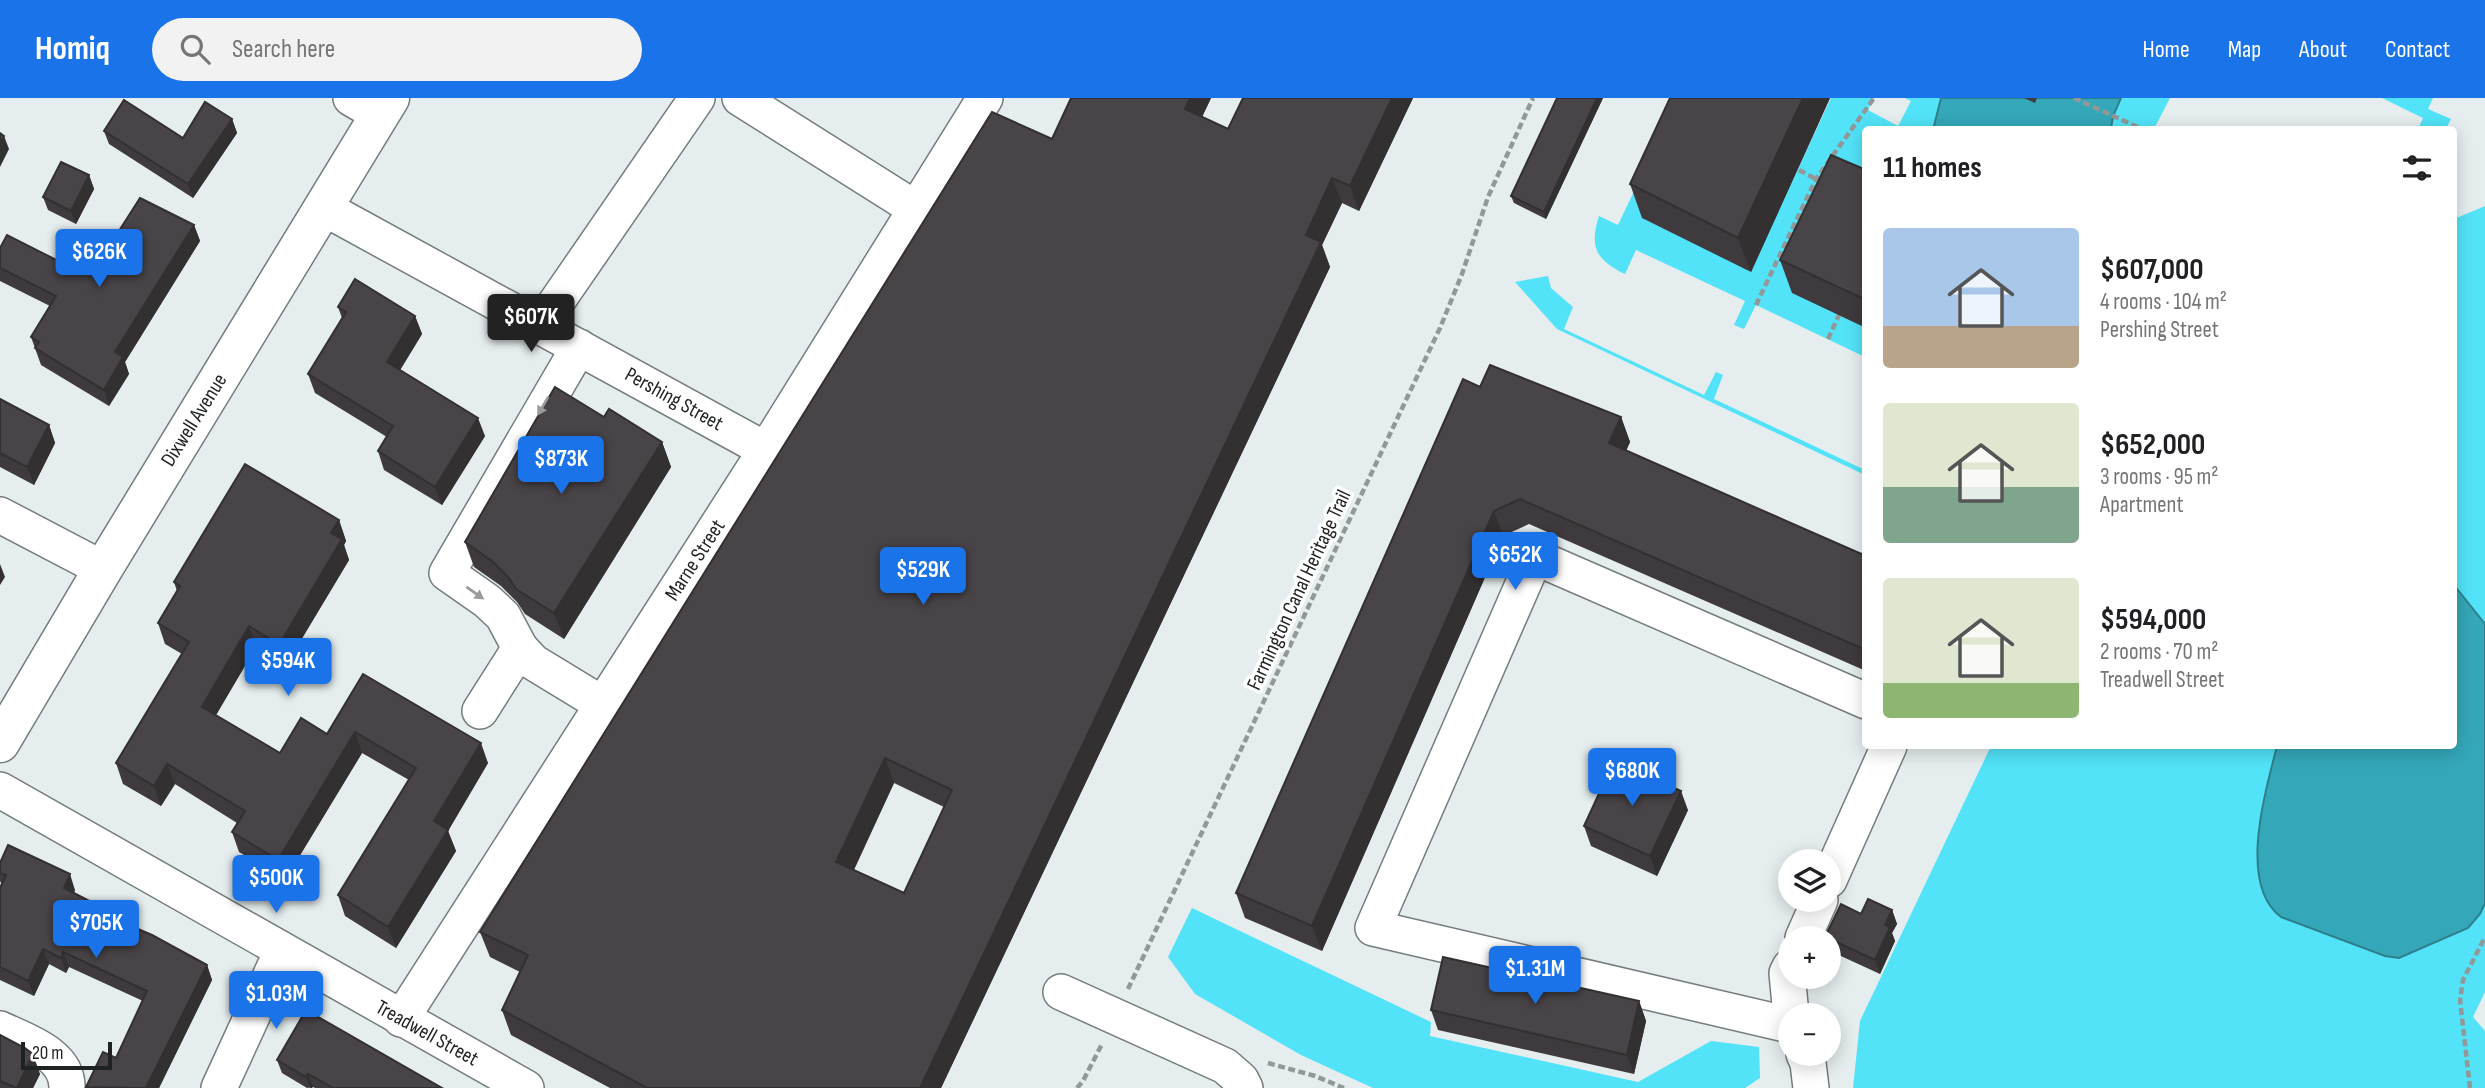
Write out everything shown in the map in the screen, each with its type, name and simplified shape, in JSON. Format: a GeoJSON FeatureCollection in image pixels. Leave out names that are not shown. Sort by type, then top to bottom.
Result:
{"type":"FeatureCollection","features":[{"type":"Feature","properties":{"kind":"main road","name":"Dixwell Avenue"},"geometry":{"type":"LineString","coordinates":[[0,743],[324,208],[374,104]]}},
{"type":"Feature","properties":{"kind":"street"},"geometry":{"type":"LineString","coordinates":[[540,326],[697,98]]}},
{"type":"Feature","properties":{"kind":"street"},"geometry":{"type":"LineString","coordinates":[[740,98],[916,209]]}},
{"type":"Feature","properties":{"kind":"street","name":"Marne Street"},"geometry":{"type":"LineString","coordinates":[[401,1019],[765,450],[985,98]]}},
{"type":"Feature","properties":{"kind":"street","name":"Pershing Street"},"geometry":{"type":"LineString","coordinates":[[324,208],[765,450]]}},
{"type":"Feature","properties":{"kind":"street"},"geometry":{"type":"LineString","coordinates":[[579,348],[447,573],[503,616],[520,648],[533,662],[602,704]]}},
{"type":"Feature","properties":{"kind":"street"},"geometry":{"type":"LineString","coordinates":[[0,515],[103,569]]}},
{"type":"Feature","properties":{"kind":"street"},"geometry":{"type":"LineString","coordinates":[[1778,1022],[1373,928],[1535,557],[1862,699]]}},
{"type":"Feature","properties":{"kind":"street"},"geometry":{"type":"LineString","coordinates":[[480,711],[520,648]]}},
{"type":"Feature","properties":{"kind":"street"},"geometry":{"type":"LineString","coordinates":[[1841,853],[1888,749]]}},
{"type":"Feature","properties":{"kind":"street","name":"Treadwell Street"},"geometry":{"type":"LineString","coordinates":[[0,790],[526,1088]]}},
{"type":"Feature","properties":{"kind":"street"},"geometry":{"type":"LineString","coordinates":[[219,1088],[282,951]]}},
{"type":"Feature","properties":{"kind":"street"},"geometry":{"type":"LineString","coordinates":[[1061,992],[1225,1066],[1241,1080],[1252,1074]]}},
{"type":"Feature","properties":{"kind":"street"},"geometry":{"type":"LineString","coordinates":[[0,1029],[45,1050],[60,1065],[67,1079],[66,1088]]}},
{"type":"Feature","properties":{"kind":"street"},"geometry":{"type":"LineString","coordinates":[[1808,1066],[1811,1088]]}},
{"type":"Feature","properties":{"kind":"path","name":"Farmington Canal Heritage Trail"},"geometry":{"type":"LineString","coordinates":[[1076,1088],[1088,1071],[1115,1016],[1440,328],[1488,197],[1533,98]]}},
{"type":"Feature","properties":{"kind":"path"},"geometry":{"type":"LineString","coordinates":[[1756,305],[1816,179],[1868,110],[1874,98]]}},
{"type":"Feature","properties":{"kind":"path"},"geometry":{"type":"LineString","coordinates":[[2074,98],[2135,126]]}},
{"type":"Feature","properties":{"kind":"path"},"geometry":{"type":"LineString","coordinates":[[1831,156],[1840,161]]}},
{"type":"Feature","properties":{"kind":"path"},"geometry":{"type":"LineString","coordinates":[[1799,170],[1816,179]]}},
{"type":"Feature","properties":{"kind":"path"},"geometry":{"type":"LineString","coordinates":[[1828,340],[1839,315]]}},
{"type":"Feature","properties":{"kind":"path"},"geometry":{"type":"LineString","coordinates":[[2470,1088],[2460,1000],[2463,980],[2485,937]]}},
{"type":"Feature","properties":{"kind":"path"},"geometry":{"type":"LineString","coordinates":[[1252,1074],[1315,1076],[1344,1088]]}},
{"type":"Feature","properties":{"kind":"shaded area"},"geometry":{"type":"Polygon","coordinates":[[[1678,98],[1750,272],[1831,98],[1874,98],[1868,110],[1898,126],[1862,126],[1862,356],[1756,305],[1744,329],[1734,325],[1745,301],[1636,250],[1625,274],[1615,269],[1601,258],[1595,244],[1595,236],[1599,216],[1618,225],[1678,98]]]}},
{"type":"Feature","properties":{"kind":"shaded area"},"geometry":{"type":"Polygon","coordinates":[[[1905,98],[2170,98],[2156,126],[1898,126],[1911,101],[1905,98]]]}},
{"type":"Feature","properties":{"kind":"shaded area"},"geometry":{"type":"Polygon","coordinates":[[[1941,98],[2121,98],[2111,126],[1934,126],[1941,98]]]}},
{"type":"Feature","properties":{"kind":"shaded area"},"geometry":{"type":"Polygon","coordinates":[[[2382,98],[2433,98],[2428,109],[2451,119],[2448,126],[2419,126],[2423,118],[2382,98]]]}},
{"type":"Feature","properties":{"kind":"shaded area"},"geometry":{"type":"Polygon","coordinates":[[[2485,206],[2485,624],[2457,589],[2457,218],[2485,206]]]}},
{"type":"Feature","properties":{"kind":"shaded area"},"geometry":{"type":"Polygon","coordinates":[[[1548,276],[1551,288],[1573,307],[1564,329],[1704,395],[1716,372],[1723,375],[1714,399],[1862,469],[1862,474],[1557,329],[1515,282],[1548,276]]]}},
{"type":"Feature","properties":{"kind":"shaded area"},"geometry":{"type":"Polygon","coordinates":[[[2457,589],[2485,624],[2485,903],[2468,928],[2399,958],[2385,956],[2281,917],[2268,902],[2260,883],[2257,860],[2258,836],[2276,749],[2457,749],[2457,589]]]}},
{"type":"Feature","properties":{"kind":"shaded area"},"geometry":{"type":"Polygon","coordinates":[[[1990,749],[2276,749],[2263,799],[2257,847],[2261,887],[2281,917],[2385,956],[2468,928],[2485,903],[2485,992],[2473,1017],[2485,1031],[2485,1088],[1853,1088],[1860,1021],[1990,749]]]}},
{"type":"Feature","properties":{"kind":"shaded area"},"geometry":{"type":"Polygon","coordinates":[[[1192,908],[1431,1022],[1430,1036],[1638,1082],[1711,1041],[1759,1047],[1760,1078],[1745,1088],[1373,1088],[1301,1055],[1195,994],[1168,957],[1192,908]]]}},
{"type":"Feature","properties":{"kind":"building"},"geometry":{"type":"Polygon","coordinates":[[[1071,98],[1190,98],[1185,109],[1228,129],[1243,98],[1392,98],[1350,186],[1332,178],[1306,235],[1321,242],[920,1088],[647,1088],[502,1010],[528,955],[480,932],[992,112],[1052,139],[1071,98]],[[885,758],[836,862],[904,893],[952,790],[885,758]]]}},
{"type":"Feature","properties":{"kind":"building"},"geometry":{"type":"Polygon","coordinates":[[[1557,98],[1597,98],[1544,212],[1511,196],[1557,98]]]}},
{"type":"Feature","properties":{"kind":"building"},"geometry":{"type":"Polygon","coordinates":[[[1670,98],[1803,98],[1738,238],[1630,184],[1670,98]]]}},
{"type":"Feature","properties":{"kind":"building"},"geometry":{"type":"Polygon","coordinates":[[[124,100],[183,138],[205,102],[232,119],[188,184],[104,131],[124,100]]]}},
{"type":"Feature","properties":{"kind":"building"},"geometry":{"type":"Polygon","coordinates":[[[1831,155],[1862,168],[1862,298],[1780,260],[1831,155]]]}},
{"type":"Feature","properties":{"kind":"building"},"geometry":{"type":"Polygon","coordinates":[[[61,162],[89,175],[71,211],[43,197],[61,162]]]}},
{"type":"Feature","properties":{"kind":"building"},"geometry":{"type":"Polygon","coordinates":[[[140,198],[194,225],[115,352],[123,357],[104,390],[35,348],[39,342],[31,337],[56,296],[0,268],[0,248],[7,235],[72,268],[91,233],[110,245],[140,198]]]}},
{"type":"Feature","properties":{"kind":"building"},"geometry":{"type":"Polygon","coordinates":[[[355,279],[415,316],[387,362],[478,418],[435,487],[378,451],[393,426],[308,374],[346,312],[338,307],[355,279]]]}},
{"type":"Feature","properties":{"kind":"building"},"geometry":{"type":"Polygon","coordinates":[[[1490,365],[1621,417],[1609,443],[1862,554],[1862,648],[1520,499],[1494,511],[1312,926],[1236,893],[1463,379],[1480,387],[1490,365]]]}},
{"type":"Feature","properties":{"kind":"building"},"geometry":{"type":"Polygon","coordinates":[[[555,387],[604,417],[609,409],[662,442],[554,613],[516,589],[492,561],[465,542],[555,387]]]}},
{"type":"Feature","properties":{"kind":"building"},"geometry":{"type":"Polygon","coordinates":[[[0,399],[49,425],[27,467],[0,453],[0,399]]]}},
{"type":"Feature","properties":{"kind":"building"},"geometry":{"type":"Polygon","coordinates":[[[245,464],[339,520],[331,533],[342,539],[279,645],[249,626],[202,707],[280,753],[301,718],[327,734],[363,674],[481,743],[434,821],[448,830],[388,927],[338,895],[416,768],[355,732],[278,860],[232,832],[245,811],[167,764],[154,786],[116,763],[189,642],[158,623],[180,586],[174,582],[245,464]]]}},
{"type":"Feature","properties":{"kind":"building"},"geometry":{"type":"Polygon","coordinates":[[[1614,761],[1681,791],[1650,856],[1584,826],[1614,761]]]}},
{"type":"Feature","properties":{"kind":"building"},"geometry":{"type":"Polygon","coordinates":[[[8,845],[70,874],[64,888],[107,910],[105,915],[152,935],[207,965],[146,1088],[86,1087],[103,1052],[116,1058],[147,991],[63,952],[61,958],[43,949],[28,981],[0,967],[0,888],[6,875],[0,873],[0,863],[8,845]]]}},
{"type":"Feature","properties":{"kind":"building"},"geometry":{"type":"Polygon","coordinates":[[[1868,899],[1892,910],[1885,925],[1890,927],[1875,960],[1841,944],[1841,926],[1830,926],[1837,912],[1841,912],[1841,904],[1861,914],[1868,899]]]}},
{"type":"Feature","properties":{"kind":"building"},"geometry":{"type":"Polygon","coordinates":[[[1443,957],[1639,1001],[1627,1055],[1431,1010],[1443,957]]]}},
{"type":"Feature","properties":{"kind":"building"},"geometry":{"type":"Polygon","coordinates":[[[306,1010],[442,1088],[333,1088],[308,1074],[306,1077],[277,1060],[306,1010]]]}},
{"type":"Feature","properties":{"kind":"building"},"geometry":{"type":"Polygon","coordinates":[[[0,1035],[33,1054],[17,1088],[0,1081],[0,1035]]]}}]}
